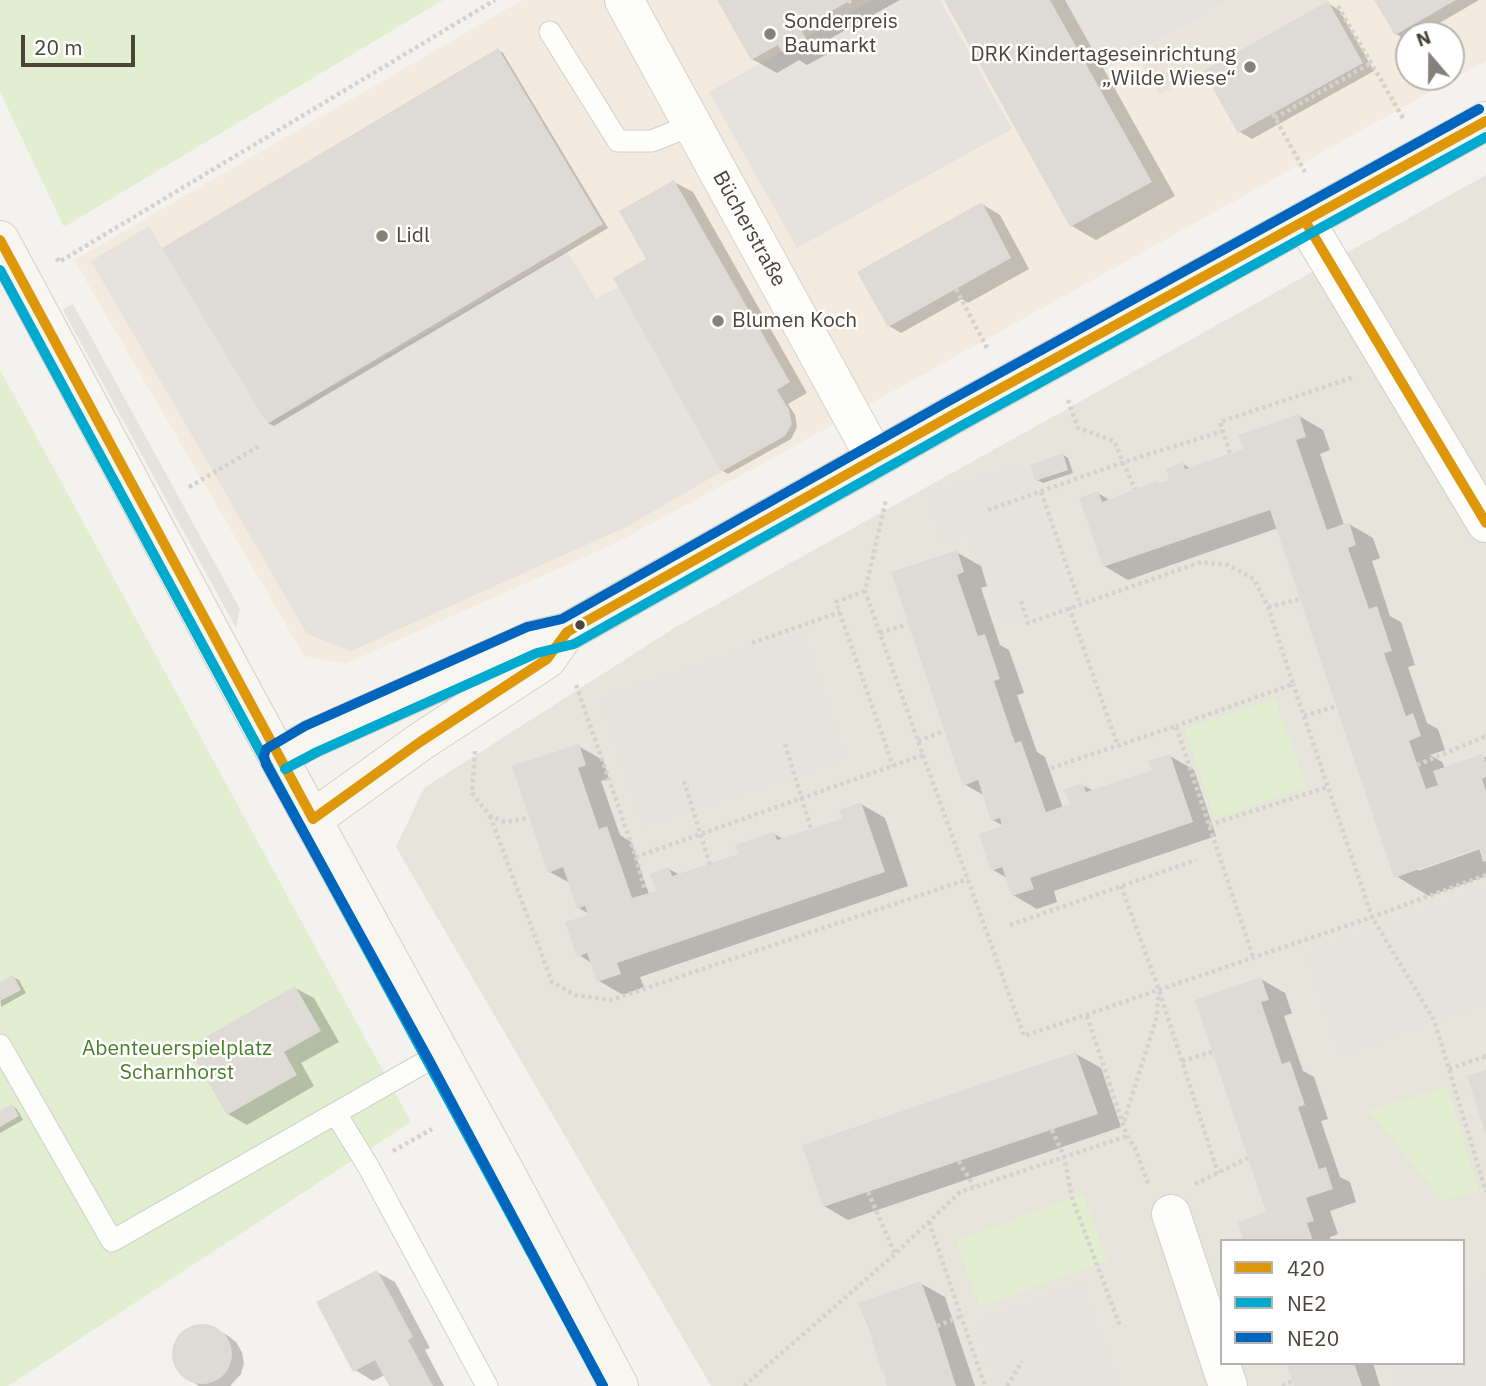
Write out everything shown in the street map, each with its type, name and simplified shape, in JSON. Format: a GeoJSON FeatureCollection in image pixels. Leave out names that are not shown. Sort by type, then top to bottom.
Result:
{"type":"FeatureCollection","features":[{"type":"Feature","properties":{"kind":"street","name":"Bücherstraße"},"geometry":{"type":"LineString","coordinates":[[624,0],[875,458]]}},
{"type":"Feature","properties":{"kind":"street"},"geometry":{"type":"LineString","coordinates":[[278,757],[311,739],[533,640],[567,632],[875,458],[1486,121]]}},
{"type":"Feature","properties":{"kind":"street"},"geometry":{"type":"LineString","coordinates":[[1305,221],[1486,523]]}},
{"type":"Feature","properties":{"kind":"street"},"geometry":{"type":"LineString","coordinates":[[0,240],[619,1386]]}},
{"type":"Feature","properties":{"kind":"street"},"geometry":{"type":"LineString","coordinates":[[313,819],[420,742],[547,659],[567,632]]}},
{"type":"Feature","properties":{"kind":"street"},"geometry":{"type":"LineString","coordinates":[[1171,1214],[1220,1362]]}},
{"type":"Feature","properties":{"kind":"street"},"geometry":{"type":"LineString","coordinates":[[1221,1365],[1228,1386]]}},
{"type":"Feature","properties":{"kind":"lane"},"geometry":{"type":"LineString","coordinates":[[550,32],[618,141],[652,141],[692,125]]}},
{"type":"Feature","properties":{"kind":"lane"},"geometry":{"type":"LineString","coordinates":[[0,1045],[112,1241],[441,1053]]}},
{"type":"Feature","properties":{"kind":"lane"},"geometry":{"type":"LineString","coordinates":[[336,1114],[368,1166],[487,1386]]}},
{"type":"Feature","properties":{"kind":"path"},"geometry":{"type":"LineString","coordinates":[[59,262],[495,0]]}},
{"type":"Feature","properties":{"kind":"path"},"geometry":{"type":"LineString","coordinates":[[1338,6],[1403,118]]}},
{"type":"Feature","properties":{"kind":"path"},"geometry":{"type":"LineString","coordinates":[[1306,172],[1274,116],[1371,63]]}},
{"type":"Feature","properties":{"kind":"path"},"geometry":{"type":"LineString","coordinates":[[956,289],[988,350]]}},
{"type":"Feature","properties":{"kind":"path"},"geometry":{"type":"LineString","coordinates":[[1230,453],[1220,422],[1391,364]]}},
{"type":"Feature","properties":{"kind":"path"},"geometry":{"type":"LineString","coordinates":[[1068,400],[1078,428],[1114,441],[1135,489]]}},
{"type":"Feature","properties":{"kind":"path"},"geometry":{"type":"LineString","coordinates":[[988,510],[1124,462],[1223,431]]}},
{"type":"Feature","properties":{"kind":"path"},"geometry":{"type":"LineString","coordinates":[[189,487],[261,445]]}},
{"type":"Feature","properties":{"kind":"path"},"geometry":{"type":"LineString","coordinates":[[1041,492],[1080,604]]}},
{"type":"Feature","properties":{"kind":"path"},"geometry":{"type":"LineString","coordinates":[[886,500],[865,591],[1024,1036],[1372,917],[1486,875]]}},
{"type":"Feature","properties":{"kind":"path"},"geometry":{"type":"LineString","coordinates":[[1021,601],[1028,623],[1201,562],[1228,565],[1254,579],[1268,607],[1372,917],[1434,1020],[1486,1192]]}},
{"type":"Feature","properties":{"kind":"path"},"geometry":{"type":"LineString","coordinates":[[865,591],[836,602],[893,766]]}},
{"type":"Feature","properties":{"kind":"path"},"geometry":{"type":"LineString","coordinates":[[1268,607],[1300,599]]}},
{"type":"Feature","properties":{"kind":"path"},"geometry":{"type":"LineString","coordinates":[[1069,607],[1118,746]]}},
{"type":"Feature","properties":{"kind":"path"},"geometry":{"type":"LineString","coordinates":[[752,643],[840,612]]}},
{"type":"Feature","properties":{"kind":"path"},"geometry":{"type":"LineString","coordinates":[[880,633],[907,624]]}},
{"type":"Feature","properties":{"kind":"path"},"geometry":{"type":"LineString","coordinates":[[574,678],[636,857],[645,891]]}},
{"type":"Feature","properties":{"kind":"path"},"geometry":{"type":"LineString","coordinates":[[1051,768],[1293,684]]}},
{"type":"Feature","properties":{"kind":"path"},"geometry":{"type":"LineString","coordinates":[[1304,716],[1337,706]]}},
{"type":"Feature","properties":{"kind":"path"},"geometry":{"type":"LineString","coordinates":[[1176,726],[1253,957]]}},
{"type":"Feature","properties":{"kind":"path"},"geometry":{"type":"LineString","coordinates":[[918,741],[944,731]]}},
{"type":"Feature","properties":{"kind":"path"},"geometry":{"type":"LineString","coordinates":[[1417,765],[1486,736]]}},
{"type":"Feature","properties":{"kind":"path"},"geometry":{"type":"LineString","coordinates":[[475,743],[472,793],[490,816],[552,982],[575,995],[611,1000],[968,880]]}},
{"type":"Feature","properties":{"kind":"path"},"geometry":{"type":"LineString","coordinates":[[785,744],[811,829]]}},
{"type":"Feature","properties":{"kind":"path"},"geometry":{"type":"LineString","coordinates":[[636,857],[923,755]]}},
{"type":"Feature","properties":{"kind":"path"},"geometry":{"type":"LineString","coordinates":[[684,781],[710,866]]}},
{"type":"Feature","properties":{"kind":"path"},"geometry":{"type":"LineString","coordinates":[[1209,825],[1328,787]]}},
{"type":"Feature","properties":{"kind":"path"},"geometry":{"type":"LineString","coordinates":[[490,816],[505,822],[529,818]]}},
{"type":"Feature","properties":{"kind":"path"},"geometry":{"type":"LineString","coordinates":[[1010,925],[1196,860]]}},
{"type":"Feature","properties":{"kind":"path"},"geometry":{"type":"LineString","coordinates":[[1121,886],[1159,990],[1218,1173],[1248,1158]]}},
{"type":"Feature","properties":{"kind":"path"},"geometry":{"type":"LineString","coordinates":[[1123,1123],[1157,1016],[1159,990]]}},
{"type":"Feature","properties":{"kind":"path"},"geometry":{"type":"LineString","coordinates":[[1087,1016],[1127,1136],[1135,1148],[1152,1194],[1171,1214]]}},
{"type":"Feature","properties":{"kind":"path"},"geometry":{"type":"LineString","coordinates":[[1182,1061],[1212,1052]]}},
{"type":"Feature","properties":{"kind":"path"},"geometry":{"type":"LineString","coordinates":[[1449,1069],[1486,1056]]}},
{"type":"Feature","properties":{"kind":"path"},"geometry":{"type":"LineString","coordinates":[[368,1166],[432,1129]]}},
{"type":"Feature","properties":{"kind":"path"},"geometry":{"type":"LineString","coordinates":[[1052,1130],[1064,1156],[1072,1198],[1120,1326]]}},
{"type":"Feature","properties":{"kind":"path"},"geometry":{"type":"LineString","coordinates":[[744,1386],[895,1254],[960,1192],[1127,1136]]}},
{"type":"Feature","properties":{"kind":"path"},"geometry":{"type":"LineString","coordinates":[[959,1161],[974,1186]]}},
{"type":"Feature","properties":{"kind":"path"},"geometry":{"type":"LineString","coordinates":[[868,1192],[895,1254]]}},
{"type":"Feature","properties":{"kind":"path"},"geometry":{"type":"LineString","coordinates":[[929,1222],[985,1386]]}},
{"type":"Feature","properties":{"kind":"path"},"geometry":{"type":"LineString","coordinates":[[937,1326],[961,1316]]}},
{"type":"Feature","properties":{"kind":"path"},"geometry":{"type":"LineString","coordinates":[[1007,1386],[1022,1361]]}},
{"type":"Feature","properties":{"kind":"path"},"geometry":{"type":"LineString","coordinates":[[1282,1386],[1293,1381]]}},
{"type":"Feature","properties":{"kind":"shaded area"},"geometry":{"type":"Polygon","coordinates":[[[522,0],[1486,0],[1486,61],[1465,73],[1465,21],[1395,21],[1395,91],[1432,91],[784,452],[612,545],[345,664],[304,656],[74,260],[522,0]]]}},
{"type":"Feature","properties":{"kind":"shaded area"},"geometry":{"type":"Polygon","coordinates":[[[873,0],[940,0],[1012,129],[797,248],[709,92],[873,0]]]}},
{"type":"Feature","properties":{"kind":"shaded area"},"geometry":{"type":"Polygon","coordinates":[[[1065,0],[1231,0],[1105,70],[1065,0]]]}},
{"type":"Feature","properties":{"kind":"shaded area","name":"DRK Kindertageseinrichtung „Wilde Wiese“"},"geometry":{"type":"Polygon","coordinates":[[[1231,0],[1330,0],[1328,2],[1363,63],[1238,133],[1204,71],[1159,95],[1136,53],[1231,0]]]}},
{"type":"Feature","properties":{"kind":"shaded area"},"geometry":{"type":"Polygon","coordinates":[[[1486,175],[1486,1386],[711,1386],[396,847],[424,788],[676,627],[1486,175]]]}},
{"type":"Feature","properties":{"kind":"shaded area"},"geometry":{"type":"Polygon","coordinates":[[[149,226],[267,424],[567,251],[596,299],[618,287],[721,472],[628,526],[351,651],[307,634],[91,261],[149,226]]]}},
{"type":"Feature","properties":{"kind":"shaded area"},"geometry":{"type":"Polygon","coordinates":[[[73,304],[240,609],[236,628],[63,310],[73,304]]]}},
{"type":"Feature","properties":{"kind":"shaded area"},"geometry":{"type":"Polygon","coordinates":[[[1024,463],[1072,599],[1000,625],[968,534],[943,542],[927,497],[1024,463]]]}},
{"type":"Feature","properties":{"kind":"shaded area"},"geometry":{"type":"Polygon","coordinates":[[[803,632],[846,759],[644,826],[601,699],[803,632]]]}},
{"type":"Feature","properties":{"kind":"shaded area"},"geometry":{"type":"Polygon","coordinates":[[[1486,889],[1486,1002],[1343,1054],[1306,955],[1486,889]]]}},
{"type":"Feature","properties":{"kind":"shaded area"},"geometry":{"type":"Polygon","coordinates":[[[1486,1279],[1486,1386],[1398,1386],[1391,1365],[1465,1365],[1465,1285],[1486,1279]]]}},
{"type":"Feature","properties":{"kind":"shaded area"},"geometry":{"type":"Polygon","coordinates":[[[1082,1285],[1118,1386],[999,1386],[976,1322],[1082,1285]]]}},
{"type":"Feature","properties":{"kind":"green space"},"geometry":{"type":"Polygon","coordinates":[[[0,0],[443,0],[64,227],[0,92],[0,0]]]}},
{"type":"Feature","properties":{"kind":"green space","name":"Abenteuerspielplatz Scharnhorst"},"geometry":{"type":"Polygon","coordinates":[[[0,370],[411,1122],[8,1386],[0,1386],[0,370]]]}},
{"type":"Feature","properties":{"kind":"green space"},"geometry":{"type":"Polygon","coordinates":[[[1275,698],[1306,787],[1215,819],[1185,729],[1275,698]]]}},
{"type":"Feature","properties":{"kind":"green space"},"geometry":{"type":"Polygon","coordinates":[[[1447,1086],[1479,1191],[1443,1201],[1369,1111],[1447,1086]]]}},
{"type":"Feature","properties":{"kind":"green space"},"geometry":{"type":"Polygon","coordinates":[[[1083,1194],[1107,1261],[980,1307],[956,1240],[1083,1194]]]}},
{"type":"Feature","properties":{"kind":"building","name":"Sonderpreis Baumarkt"},"geometry":{"type":"Polygon","coordinates":[[[717,0],[851,0],[852,3],[848,2],[800,28],[806,39],[782,52],[778,45],[751,60],[717,0]]]}},
{"type":"Feature","properties":{"kind":"building"},"geometry":{"type":"Polygon","coordinates":[[[944,0],[1050,0],[1152,182],[1070,227],[944,0]]]}},
{"type":"Feature","properties":{"kind":"building"},"geometry":{"type":"Polygon","coordinates":[[[1374,0],[1456,0],[1419,21],[1395,21],[1395,35],[1374,0]]]}},
{"type":"Feature","properties":{"kind":"building"},"geometry":{"type":"Polygon","coordinates":[[[1328,1],[1363,63],[1238,133],[1203,71],[1328,1]]]}},
{"type":"Feature","properties":{"kind":"building","name":"Lidl"},"geometry":{"type":"Polygon","coordinates":[[[498,48],[603,224],[267,424],[162,248],[498,48]]]}},
{"type":"Feature","properties":{"kind":"building"},"geometry":{"type":"Polygon","coordinates":[[[674,180],[790,382],[777,390],[789,410],[792,424],[785,436],[721,472],[613,278],[646,259],[619,211],[674,180]]]}},
{"type":"Feature","properties":{"kind":"building"},"geometry":{"type":"Polygon","coordinates":[[[982,202],[1011,258],[888,327],[857,272],[982,202]]]}},
{"type":"Feature","properties":{"kind":"building"},"geometry":{"type":"Polygon","coordinates":[[[1299,414],[1306,437],[1296,440],[1327,530],[1349,522],[1356,545],[1348,548],[1369,609],[1377,606],[1392,651],[1384,653],[1406,716],[1413,713],[1421,736],[1409,741],[1426,789],[1438,785],[1433,771],[1483,754],[1486,763],[1486,777],[1482,779],[1486,791],[1486,861],[1483,862],[1479,848],[1394,878],[1270,510],[1103,567],[1079,498],[1098,491],[1102,502],[1157,481],[1169,480],[1166,469],[1183,462],[1185,469],[1243,449],[1238,435],[1299,414]]]}},
{"type":"Feature","properties":{"kind":"building"},"geometry":{"type":"Polygon","coordinates":[[[1063,453],[1068,470],[1035,481],[1030,465],[1063,453]]]}},
{"type":"Feature","properties":{"kind":"building"},"geometry":{"type":"Polygon","coordinates":[[[957,550],[964,572],[957,575],[978,636],[985,634],[1000,679],[994,681],[1015,743],[1021,741],[1046,812],[1070,804],[1064,789],[1083,783],[1086,792],[1152,770],[1148,761],[1170,754],[1193,822],[1030,878],[1034,889],[1012,896],[1002,867],[991,871],[979,834],[1002,826],[1000,818],[991,821],[978,780],[963,786],[891,572],[957,550]]]}},
{"type":"Feature","properties":{"kind":"building"},"geometry":{"type":"Polygon","coordinates":[[[579,744],[586,765],[578,768],[599,829],[607,826],[632,898],[656,891],[650,874],[669,867],[672,876],[738,854],[735,845],[774,832],[777,840],[842,819],[839,810],[861,802],[885,872],[617,963],[621,974],[597,982],[587,953],[577,957],[565,922],[588,915],[585,906],[577,909],[563,867],[548,873],[512,766],[579,744]]]}},
{"type":"Feature","properties":{"kind":"building"},"geometry":{"type":"Polygon","coordinates":[[[13,975],[21,990],[0,1001],[0,982],[13,975]]]}},
{"type":"Feature","properties":{"kind":"building"},"geometry":{"type":"Polygon","coordinates":[[[1261,977],[1269,1000],[1261,1002],[1282,1064],[1290,1061],[1305,1105],[1298,1107],[1319,1169],[1326,1167],[1333,1189],[1306,1198],[1314,1221],[1307,1223],[1312,1239],[1243,1239],[1238,1222],[1266,1212],[1195,1000],[1261,977]]]}},
{"type":"Feature","properties":{"kind":"building"},"geometry":{"type":"Polygon","coordinates":[[[295,986],[321,1031],[284,1052],[297,1075],[227,1115],[188,1047],[295,986]]]}},
{"type":"Feature","properties":{"kind":"building"},"geometry":{"type":"Polygon","coordinates":[[[1076,1052],[1098,1114],[823,1207],[802,1145],[1076,1052]]]}},
{"type":"Feature","properties":{"kind":"building"},"geometry":{"type":"Polygon","coordinates":[[[1486,1070],[1486,1132],[1485,1132],[1467,1076],[1486,1070]]]}},
{"type":"Feature","properties":{"kind":"building"},"geometry":{"type":"Polygon","coordinates":[[[12,1104],[19,1116],[0,1127],[0,1111],[12,1104]]]}},
{"type":"Feature","properties":{"kind":"building"},"geometry":{"type":"Polygon","coordinates":[[[377,1270],[413,1337],[408,1340],[433,1386],[389,1386],[375,1360],[353,1372],[316,1302],[377,1270]]]}},
{"type":"Feature","properties":{"kind":"building"},"geometry":{"type":"Polygon","coordinates":[[[921,1281],[956,1386],[887,1386],[865,1316],[858,1303],[921,1281]]]}},
{"type":"Feature","properties":{"kind":"building"},"geometry":{"type":"Polygon","coordinates":[[[196,1324],[208,1324],[227,1337],[232,1354],[230,1366],[219,1379],[208,1384],[196,1384],[177,1371],[172,1360],[172,1348],[185,1329],[196,1324]]]}},
{"type":"Feature","properties":{"kind":"building"},"geometry":{"type":"Polygon","coordinates":[[[1287,1365],[1355,1365],[1362,1386],[1294,1386],[1287,1365]]]}},
{"type":"Feature","properties":{"kind":"transit line","name":"NE20"},"geometry":{"type":"LineString","coordinates":[[603,1386],[429,1060],[266,764],[266,749],[305,726],[527,627],[562,619],[947,402],[1479,109]]}},
{"type":"Feature","properties":{"kind":"transit line","name":"420"},"geometry":{"type":"LineString","coordinates":[[0,240],[313,819],[420,742],[547,659],[567,632],[954,414],[1486,121]]}},
{"type":"Feature","properties":{"kind":"transit line","name":"NE2"},"geometry":{"type":"LineString","coordinates":[[285,769],[537,653],[574,644],[961,426],[1486,137]]}},
{"type":"Feature","properties":{"kind":"transit line","name":"420"},"geometry":{"type":"LineString","coordinates":[[1305,221],[1486,523]]}},
{"type":"Feature","properties":{"kind":"transit line","name":"NE2"},"geometry":{"type":"LineString","coordinates":[[0,270],[603,1386]]}},
{"type":"Feature","properties":{"kind":"place","name":"Sonderpreis Baumarkt"},"geometry":{"type":"Point","coordinates":[770,34]}},
{"type":"Feature","properties":{"kind":"place","name":"DRK Kindertageseinrichtung „Wilde Wiese“"},"geometry":{"type":"Point","coordinates":[1250,67]}},
{"type":"Feature","properties":{"kind":"place","name":"Lidl"},"geometry":{"type":"Point","coordinates":[382,236]}},
{"type":"Feature","properties":{"kind":"place","name":"Blumen Koch"},"geometry":{"type":"Point","coordinates":[718,321]}}]}
